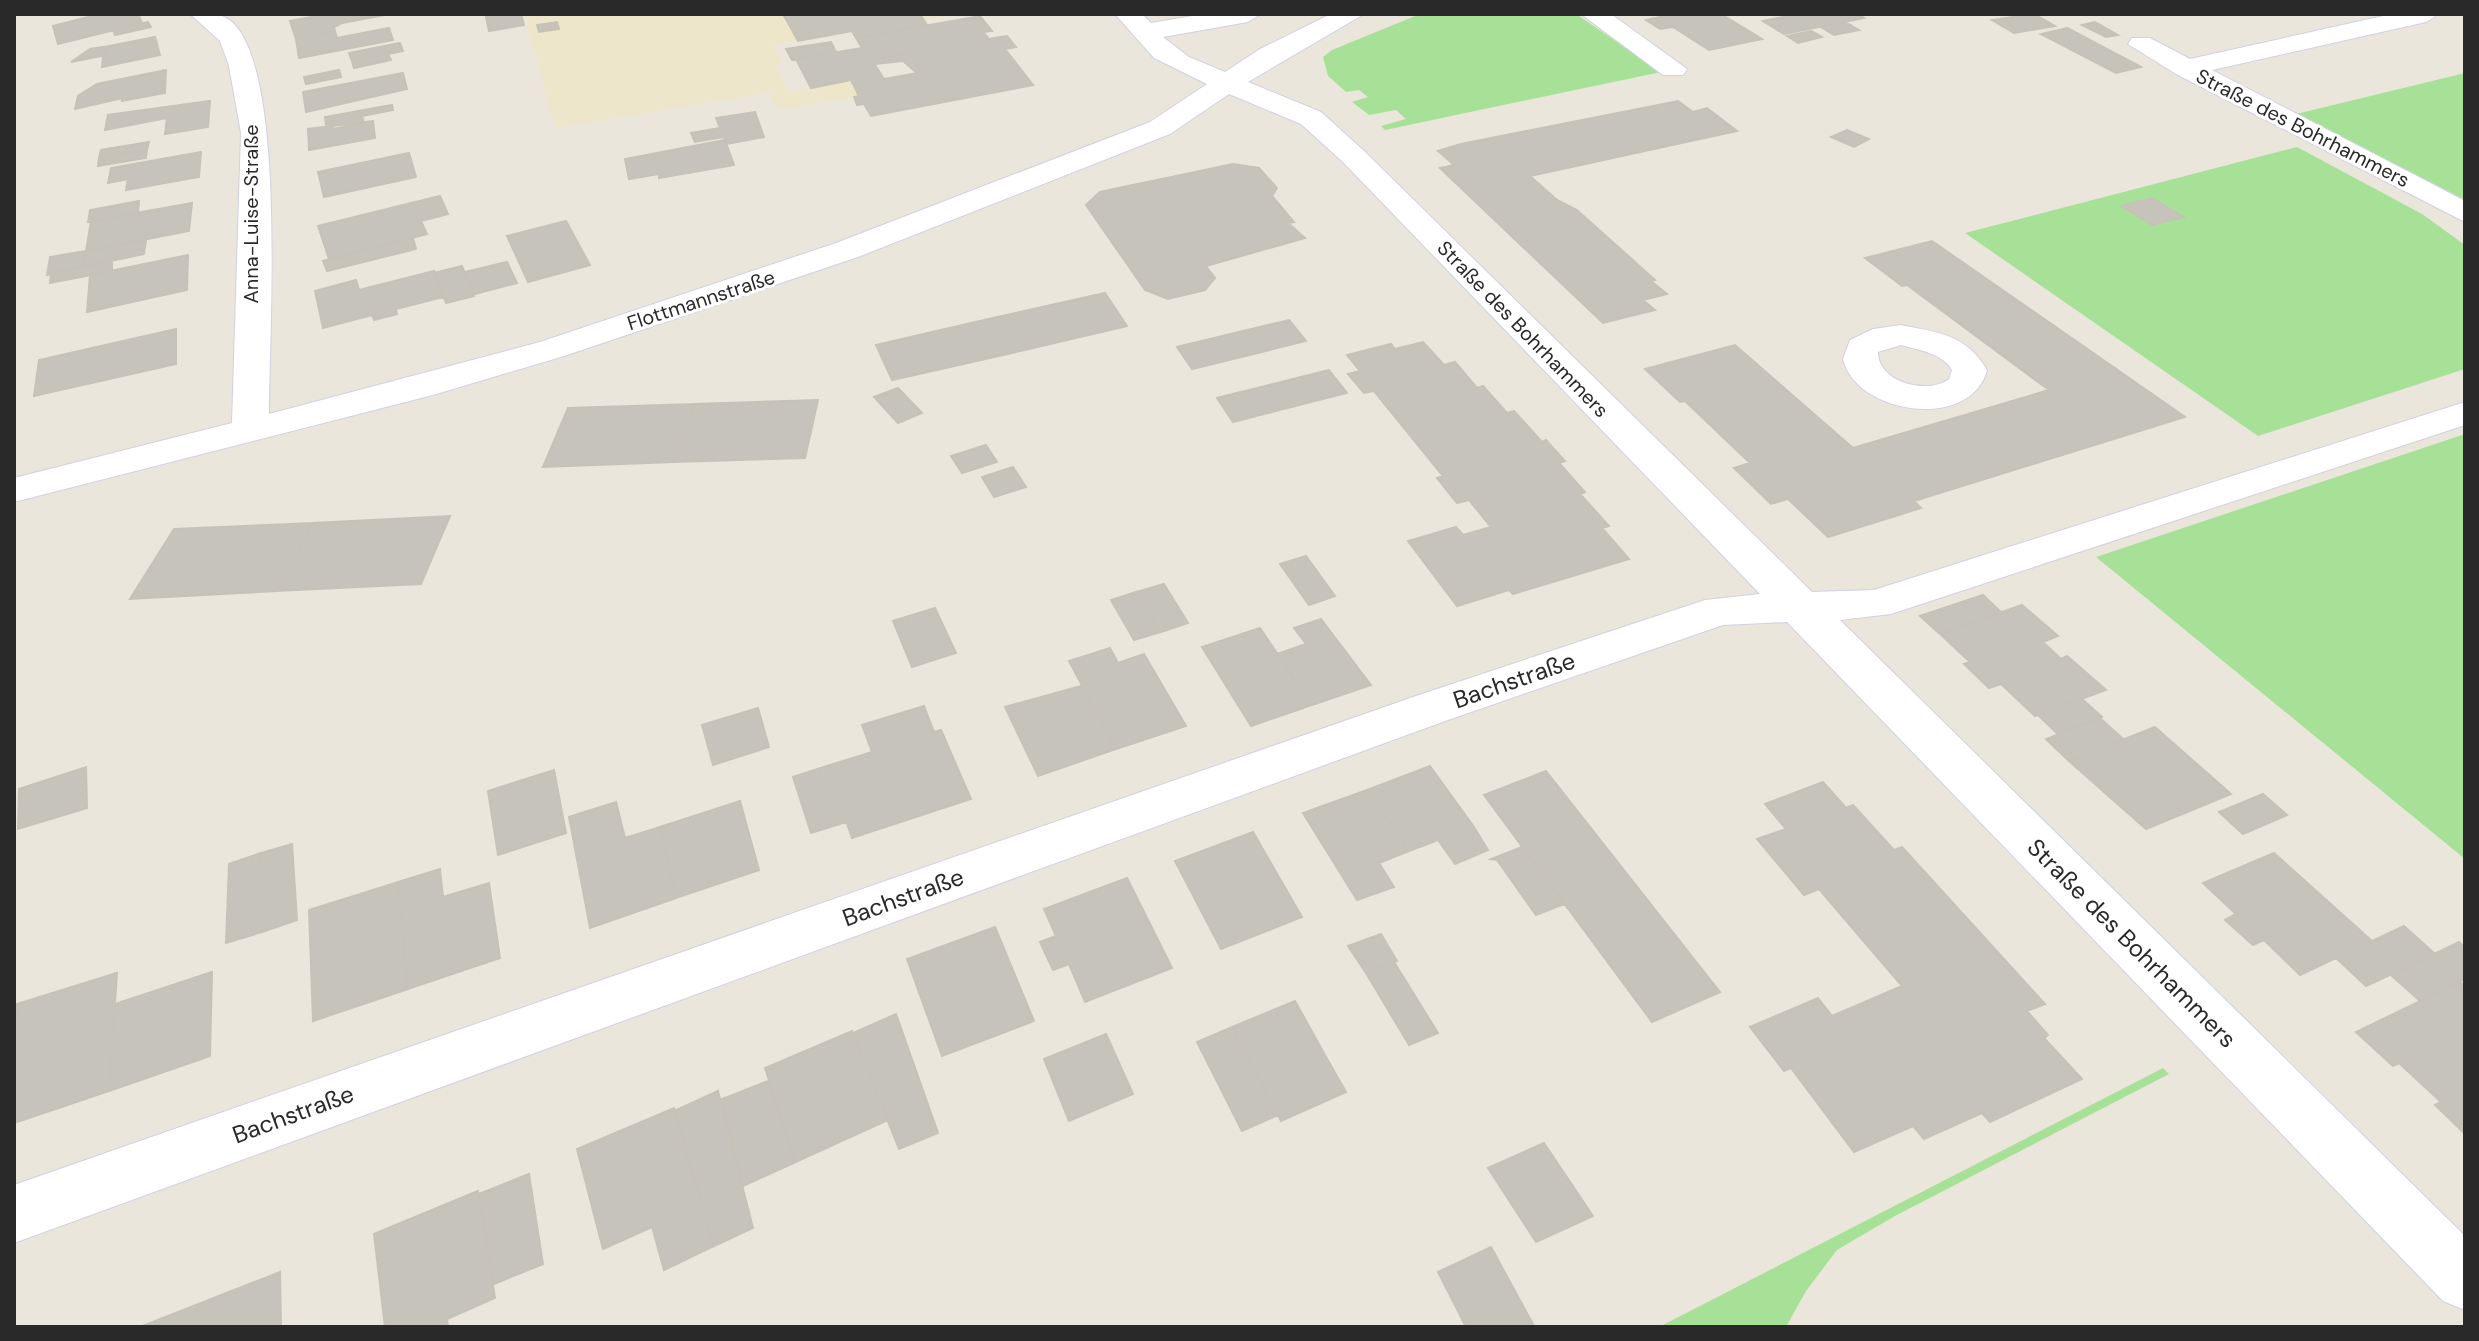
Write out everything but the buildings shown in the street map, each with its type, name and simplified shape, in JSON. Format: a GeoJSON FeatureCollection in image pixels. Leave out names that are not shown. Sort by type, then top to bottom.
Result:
{"type":"FeatureCollection","features":[{"type":"Feature","properties":{"kind":"street","name":"Anna-Luise-Straße"},"geometry":{"type":"LineString","coordinates":[[203,14],[225,29],[233,41],[242,66],[255,133],[250,431]]}},
{"type":"Feature","properties":{"kind":"street"},"geometry":{"type":"LineString","coordinates":[[1137,23],[1248,14]]}},
{"type":"Feature","properties":{"kind":"street","name":"Flottmannstraße"},"geometry":{"type":"LineString","coordinates":[[14,490],[250,431],[552,349],[847,250],[1160,128],[1296,40],[1351,14]]}},
{"type":"Feature","properties":{"kind":"street"},"geometry":{"type":"LineString","coordinates":[[1594,14],[1673,69]]}},
{"type":"Feature","properties":{"kind":"street"},"geometry":{"type":"LineString","coordinates":[[2186,68],[2426,14]]}},
{"type":"Feature","properties":{"kind":"street","name":"Straße des Bohrhammers"},"geometry":{"type":"LineString","coordinates":[[1137,23],[1171,58],[1225,85],[1311,118],[1353,156],[2465,1279]]}},
{"type":"Feature","properties":{"kind":"street","name":"Straße des Bohrhammers"},"geometry":{"type":"LineString","coordinates":[[2141,44],[2465,213]]}},
{"type":"Feature","properties":{"kind":"street"},"geometry":{"type":"LineString","coordinates":[[1799,607],[1876,604],[2465,413]]}},
{"type":"Feature","properties":{"kind":"street","name":"Bachstraße"},"geometry":{"type":"LineString","coordinates":[[14,1214],[1430,709],[1720,610],[1799,607]]}},
{"type":"Feature","properties":{"kind":"shaded area"},"geometry":{"type":"Polygon","coordinates":[[[547,14],[953,14],[924,19],[927,25],[856,38],[852,31],[773,45],[781,62],[775,64],[789,91],[851,80],[859,96],[777,110],[770,92],[555,128],[525,17],[547,14]]]}},
{"type":"Feature","properties":{"kind":"green space"},"geometry":{"type":"Polygon","coordinates":[[[1420,14],[1576,14],[1661,72],[1385,130],[1381,126],[1406,119],[1396,110],[1369,115],[1352,102],[1368,97],[1359,90],[1346,92],[1328,76],[1323,57],[1332,50],[1420,14]]]}},
{"type":"Feature","properties":{"kind":"green space"},"geometry":{"type":"Polygon","coordinates":[[[2465,73],[2465,200],[2296,114],[2465,73]]]}},
{"type":"Feature","properties":{"kind":"green space"},"geometry":{"type":"Polygon","coordinates":[[[2297,147],[2422,214],[2465,245],[2465,369],[2258,436],[1965,233],[2297,147]]]}},
{"type":"Feature","properties":{"kind":"green space"},"geometry":{"type":"Polygon","coordinates":[[[2465,434],[2465,859],[2096,557],[2465,434]]]}},
{"type":"Feature","properties":{"kind":"green space"},"geometry":{"type":"Polygon","coordinates":[[[2163,1068],[2169,1074],[1895,1216],[1837,1250],[1806,1291],[1786,1327],[1659,1327],[2163,1068]]]}}]}
